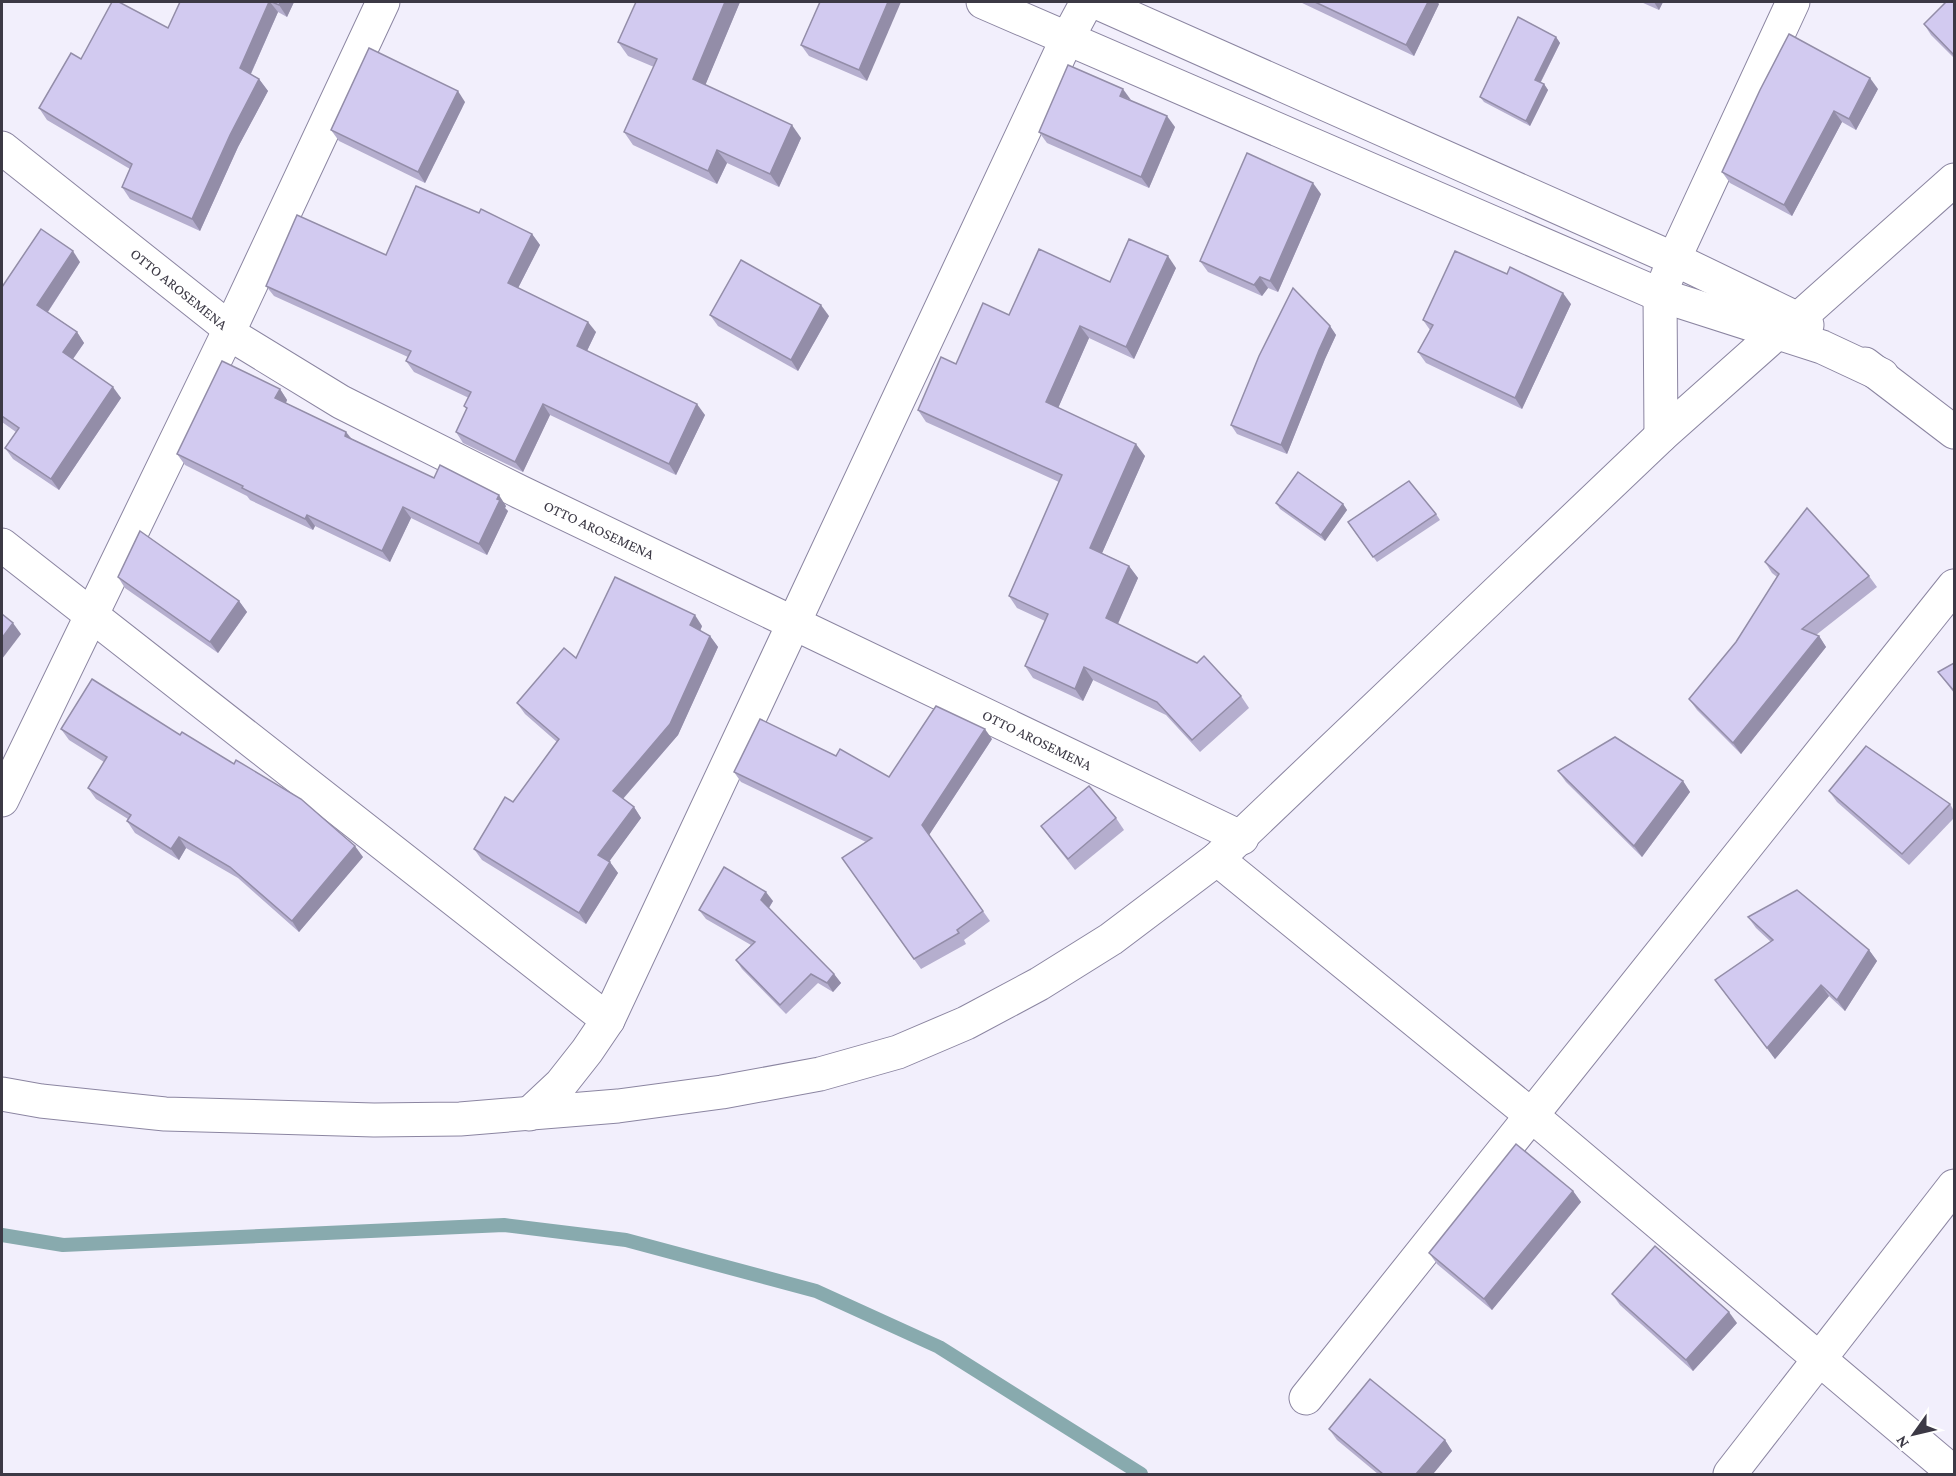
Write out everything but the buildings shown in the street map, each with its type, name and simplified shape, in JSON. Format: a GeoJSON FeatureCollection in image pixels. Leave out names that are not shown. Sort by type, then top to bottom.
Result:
{"type":"FeatureCollection","features":[{"type":"Feature","properties":{"kind":"street"},"geometry":{"type":"LineString","coordinates":[[2,800],[230,329],[383,2]]}},
{"type":"Feature","properties":{"kind":"street"},"geometry":{"type":"LineString","coordinates":[[983,2],[1660,295],[1788,325]]}},
{"type":"Feature","properties":{"kind":"street"},"geometry":{"type":"LineString","coordinates":[[528,1114],[561,1084],[608,1020],[1067,39],[1087,2]]}},
{"type":"Feature","properties":{"kind":"street"},"geometry":{"type":"LineString","coordinates":[[1096,2],[1674,259],[1822,347],[1882,375],[1954,432]]}},
{"type":"Feature","properties":{"kind":"street"},"geometry":{"type":"LineString","coordinates":[[1661,436],[1660,295],[1674,259],[1793,2]]}},
{"type":"Feature","properties":{"kind":"street","name":"OTTO AROSEMENA"},"geometry":{"type":"LineString","coordinates":[[2,148],[230,329],[238,339],[341,402],[520,492],[1242,838]]}},
{"type":"Feature","properties":{"kind":"street"},"geometry":{"type":"LineString","coordinates":[[2,1094],[41,1101],[165,1114],[460,1119],[528,1114],[618,1106],[722,1092],[820,1074],[898,1052],[966,1023],[1039,984],[1111,939],[1242,838],[1661,436],[1954,180]]}},
{"type":"Feature","properties":{"kind":"street"},"geometry":{"type":"LineString","coordinates":[[2,545],[608,1020]]}},
{"type":"Feature","properties":{"kind":"street"},"geometry":{"type":"LineString","coordinates":[[1306,1398],[1954,586]]}},
{"type":"Feature","properties":{"kind":"street"},"geometry":{"type":"LineString","coordinates":[[1217,859],[1531,1115],[1954,1473]]}},
{"type":"Feature","properties":{"kind":"street"},"geometry":{"type":"LineString","coordinates":[[1730,1474],[1954,1186]]}},
{"type":"Feature","properties":{"kind":"waterway"},"geometry":{"type":"LineString","coordinates":[[2,1235],[63,1245],[504,1225],[626,1240],[816,1291],[939,1347],[1141,1474]]}}]}
